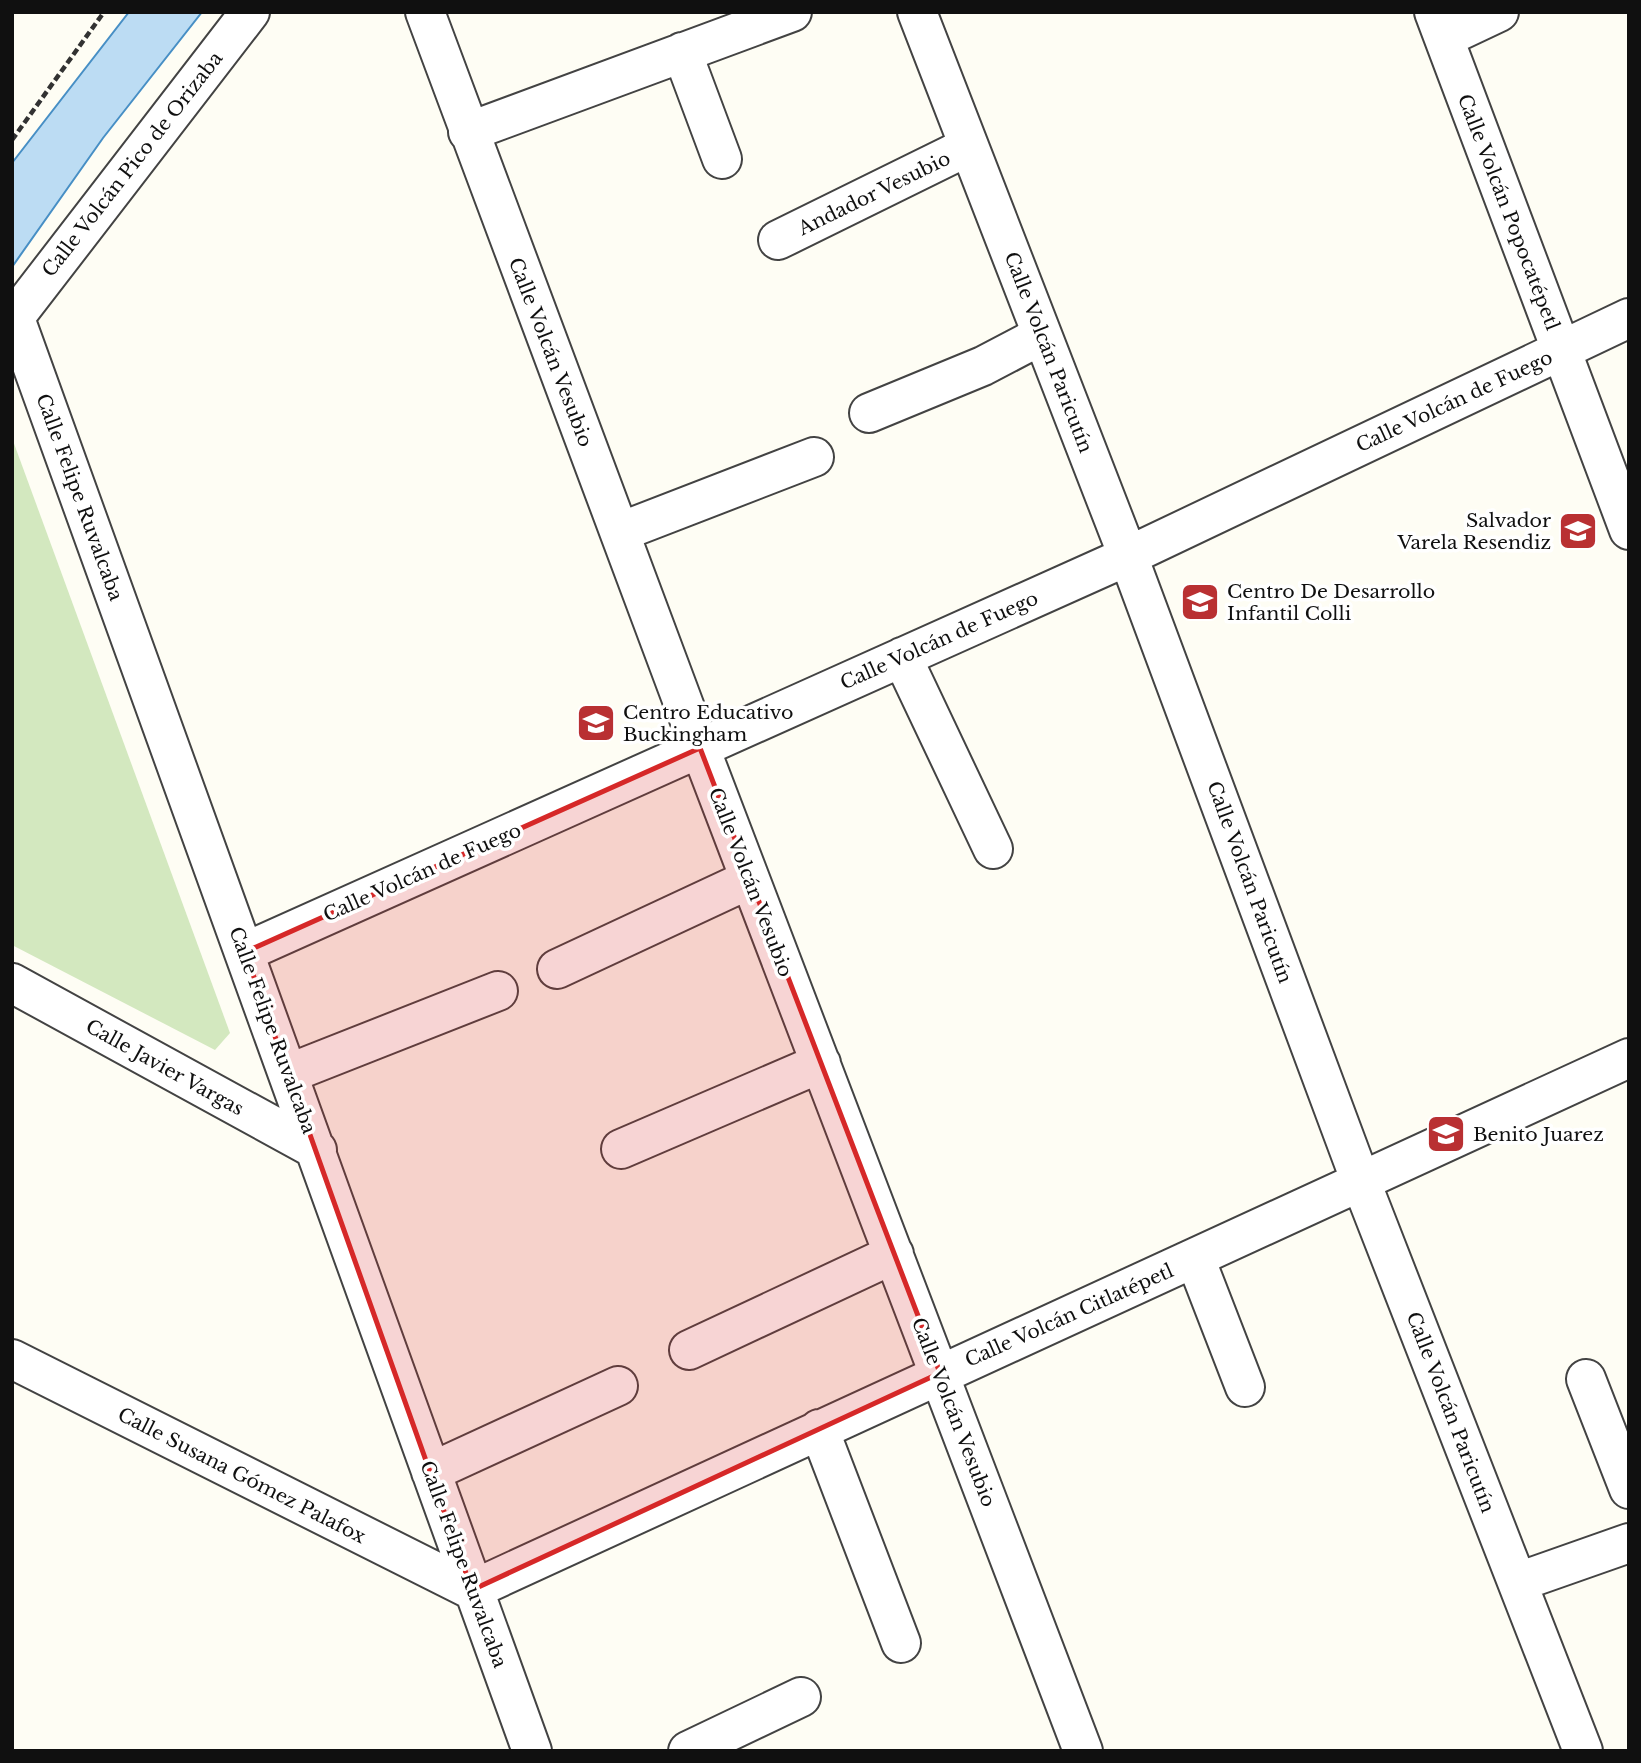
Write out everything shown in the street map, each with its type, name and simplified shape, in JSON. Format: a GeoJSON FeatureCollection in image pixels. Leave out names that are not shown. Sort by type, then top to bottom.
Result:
{"type":"FeatureCollection","features":[{"type":"Feature","properties":{"kind":"street","name":"Calle Volcán Pico de Orizaba"},"geometry":{"type":"LineString","coordinates":[[14,313],[250,12]]}},
{"type":"Feature","properties":{"kind":"street","name":"Calle Volcán Vesubio"},"geometry":{"type":"LineString","coordinates":[[425,12],[699,748],[1083,1751]]}},
{"type":"Feature","properties":{"kind":"street"},"geometry":{"type":"LineString","coordinates":[[468,132],[792,12]]}},
{"type":"Feature","properties":{"kind":"street"},"geometry":{"type":"LineString","coordinates":[[1439,25],[1500,12]]}},
{"type":"Feature","properties":{"kind":"street","name":"Calle Volcán Paricutín"},"geometry":{"type":"LineString","coordinates":[[923,14],[970,146],[1128,556],[1362,1182],[1583,1751]]}},
{"type":"Feature","properties":{"kind":"street","name":"Calle Volcán Popocatépetl"},"geometry":{"type":"LineString","coordinates":[[1439,25],[1629,530]]}},
{"type":"Feature","properties":{"kind":"street"},"geometry":{"type":"LineString","coordinates":[[682,52],[722,159]]}},
{"type":"Feature","properties":{"kind":"street","name":"Andador Vesubio"},"geometry":{"type":"LineString","coordinates":[[778,240],[970,146]]}},
{"type":"Feature","properties":{"kind":"street","name":"Calle Felipe Ruvalcaba"},"geometry":{"type":"LineString","coordinates":[[14,313],[532,1751]]}},
{"type":"Feature","properties":{"kind":"street","name":"Calle Volcán de Fuego"},"geometry":{"type":"LineString","coordinates":[[245,952],[1128,556],[1629,318]]}},
{"type":"Feature","properties":{"kind":"street"},"geometry":{"type":"LineString","coordinates":[[869,413],[983,366],[1042,335]]}},
{"type":"Feature","properties":{"kind":"street"},"geometry":{"type":"LineString","coordinates":[[620,532],[814,457]]}},
{"type":"Feature","properties":{"kind":"street"},"geometry":{"type":"LineString","coordinates":[[902,657],[993,849]]}},
{"type":"Feature","properties":{"kind":"street"},"geometry":{"type":"LineString","coordinates":[[557,969],[750,879]]}},
{"type":"Feature","properties":{"kind":"street","name":"Calle Javier Vargas"},"geometry":{"type":"LineString","coordinates":[[12,984],[317,1150]]}},
{"type":"Feature","properties":{"kind":"street"},"geometry":{"type":"LineString","coordinates":[[290,1073],[498,991]]}},
{"type":"Feature","properties":{"kind":"street","name":"Calle Volcán Citlatépetl"},"geometry":{"type":"LineString","coordinates":[[472,1590],[1629,1058]]}},
{"type":"Feature","properties":{"kind":"street"},"geometry":{"type":"LineString","coordinates":[[621,1149],[821,1063]]}},
{"type":"Feature","properties":{"kind":"street"},"geometry":{"type":"LineString","coordinates":[[689,1350],[894,1254]]}},
{"type":"Feature","properties":{"kind":"street"},"geometry":{"type":"LineString","coordinates":[[1195,1258],[1245,1387]]}},
{"type":"Feature","properties":{"kind":"street","name":"Calle Susana Gómez Palafox"},"geometry":{"type":"LineString","coordinates":[[12,1359],[472,1590]]}},
{"type":"Feature","properties":{"kind":"street"},"geometry":{"type":"LineString","coordinates":[[1586,1379],[1629,1489]]}},
{"type":"Feature","properties":{"kind":"street"},"geometry":{"type":"LineString","coordinates":[[431,1472],[618,1386]]}},
{"type":"Feature","properties":{"kind":"street"},"geometry":{"type":"LineString","coordinates":[[820,1429],[901,1643]]}},
{"type":"Feature","properties":{"kind":"street"},"geometry":{"type":"LineString","coordinates":[[1518,1582],[1629,1543]]}},
{"type":"Feature","properties":{"kind":"street"},"geometry":{"type":"LineString","coordinates":[[688,1751],[801,1697]]}},
{"type":"Feature","properties":{"kind":"path"},"geometry":{"type":"LineString","coordinates":[[12,140],[104,12]]}},
{"type":"Feature","properties":{"kind":"highlighted area"},"geometry":{"type":"Polygon","coordinates":[[[700,748],[940,1373],[472,1590],[245,952],[700,748]]]}},
{"type":"Feature","properties":{"kind":"green space"},"geometry":{"type":"Polygon","coordinates":[[[12,438],[230,1033],[215,1050],[12,945],[12,438]]]}},
{"type":"Feature","properties":{"kind":"water"},"geometry":{"type":"Polygon","coordinates":[[[129,12],[202,12],[103,138],[12,267],[12,163],[129,12]]]}},
{"type":"Feature","properties":{"kind":"place","name":"Salvador Varela Resendiz"},"geometry":{"type":"Point","coordinates":[1578,531]}},
{"type":"Feature","properties":{"kind":"place","name":"Centro De Desarrollo Infantil Colli"},"geometry":{"type":"Point","coordinates":[1200,602]}},
{"type":"Feature","properties":{"kind":"place","name":"Centro Educativo Buckingham"},"geometry":{"type":"Point","coordinates":[596,723]}},
{"type":"Feature","properties":{"kind":"place","name":"Benito Juarez"},"geometry":{"type":"Point","coordinates":[1446,1134]}}]}
